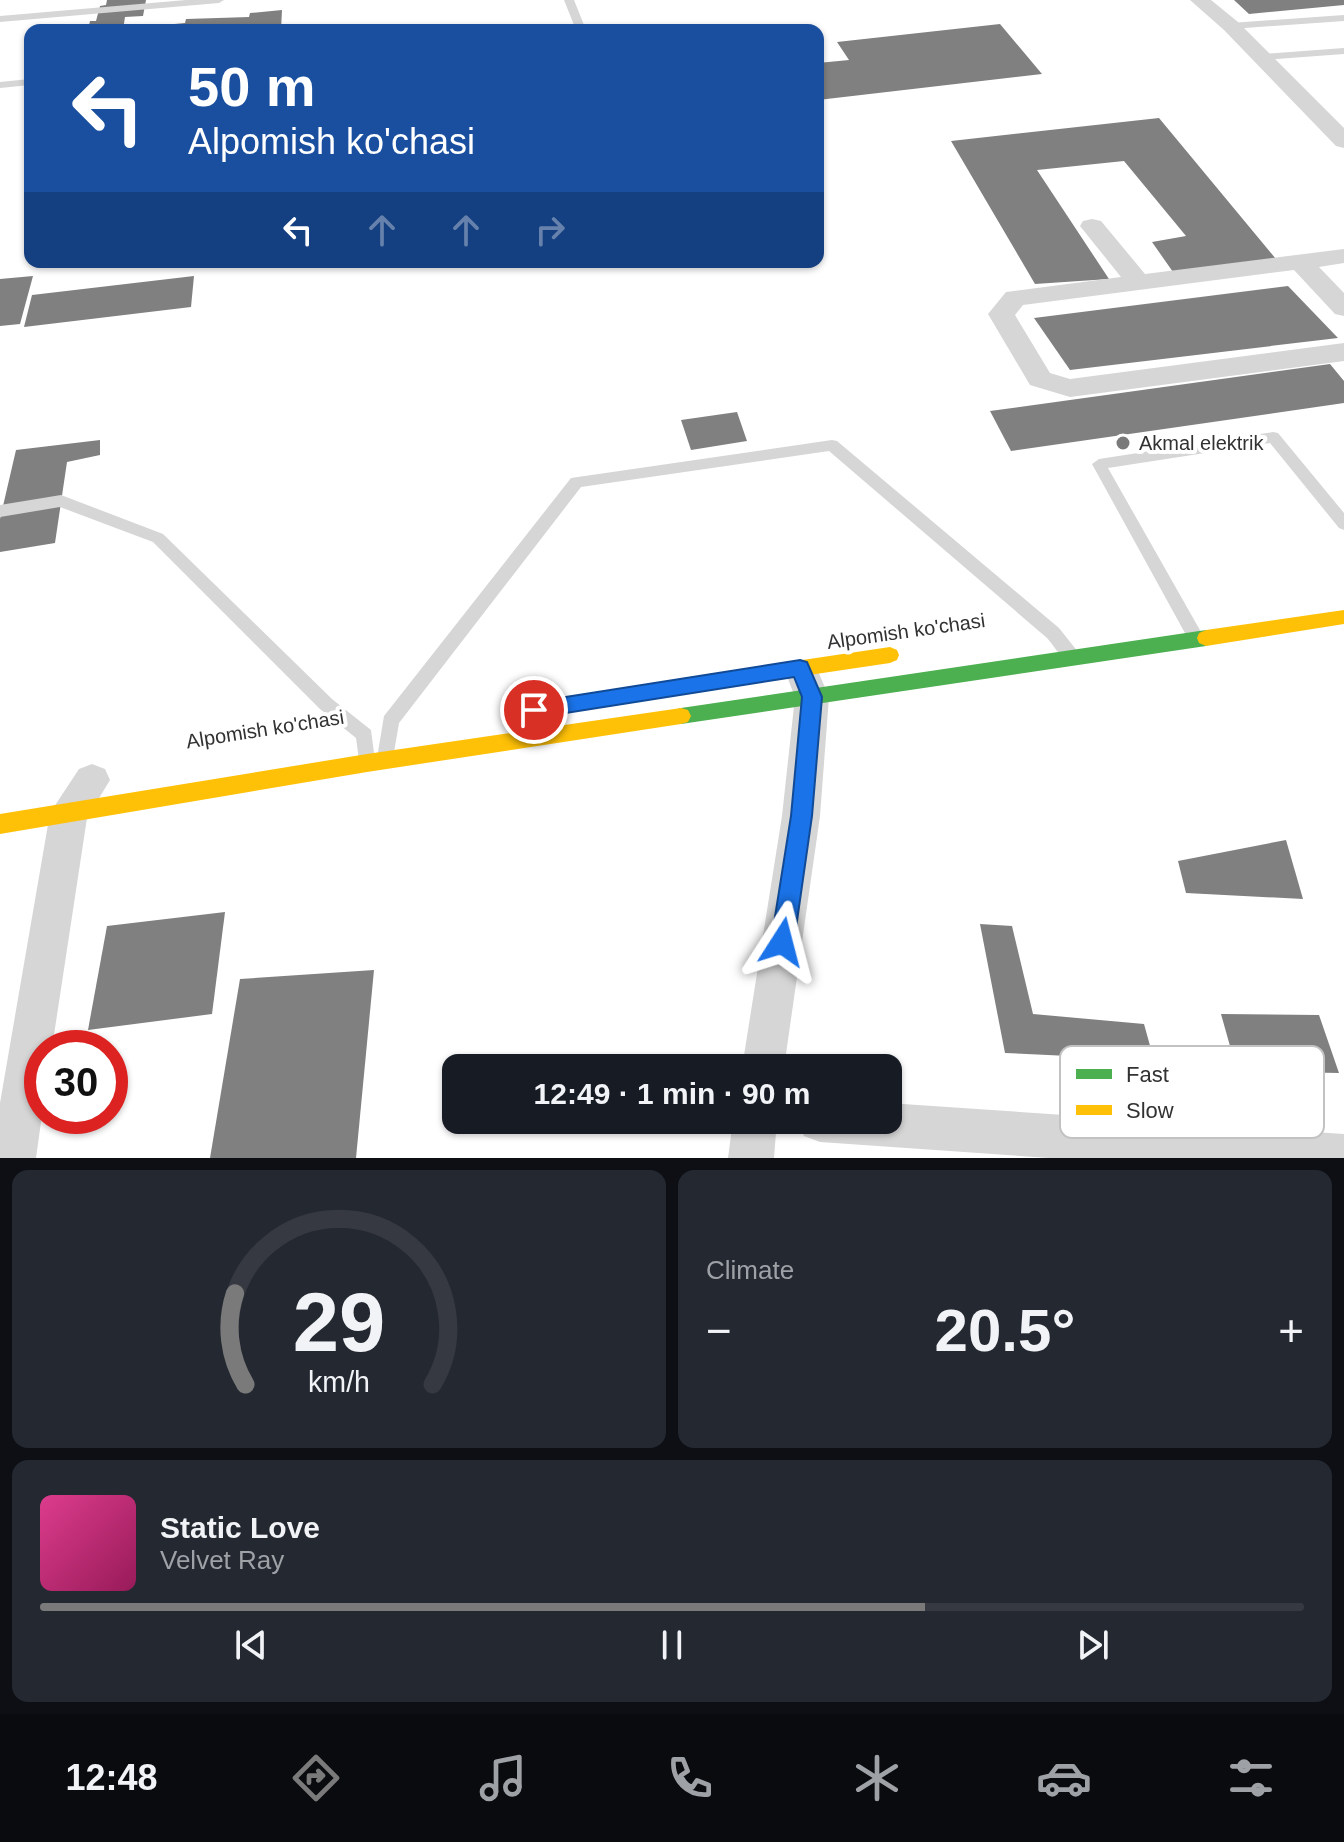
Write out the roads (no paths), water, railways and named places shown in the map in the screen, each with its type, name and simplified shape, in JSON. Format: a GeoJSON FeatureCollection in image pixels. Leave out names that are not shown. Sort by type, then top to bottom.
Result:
{"type":"FeatureCollection","features":[{"type":"Feature","properties":{"kind":"main road"},"geometry":{"type":"LineString","coordinates":[[0,824],[82,788],[367,763],[806,682],[1075,658],[1344,617]]}},
{"type":"Feature","properties":{"kind":"main road"},"geometry":{"type":"LineString","coordinates":[[1021,638],[1082,629]]}},
{"type":"Feature","properties":{"kind":"main road","name":"Alpomish ko'chasi"},"geometry":{"type":"LineString","coordinates":[[693,685],[806,682],[911,653]]}},
{"type":"Feature","properties":{"kind":"main road","name":"Alpomish ko'chasi"},"geometry":{"type":"LineString","coordinates":[[334,740],[394,732]]}},
{"type":"Feature","properties":{"kind":"street"},"geometry":{"type":"LineString","coordinates":[[1199,0],[1263,57],[1344,141]]}},
{"type":"Feature","properties":{"kind":"street"},"geometry":{"type":"LineString","coordinates":[[1092,226],[1139,283]]}},
{"type":"Feature","properties":{"kind":"street"},"geometry":{"type":"LineString","coordinates":[[1344,256],[1015,298],[1001,314],[1040,379],[1070,388],[1344,352]]}},
{"type":"Feature","properties":{"kind":"street"},"geometry":{"type":"LineString","coordinates":[[1300,262],[1344,308]]}},
{"type":"Feature","properties":{"kind":"street"},"geometry":{"type":"LineString","coordinates":[[765,1054],[801,816],[806,682]]}},
{"type":"Feature","properties":{"kind":"street"},"geometry":{"type":"LineString","coordinates":[[13,1158],[82,788]]}},
{"type":"Feature","properties":{"kind":"street"},"geometry":{"type":"LineString","coordinates":[[902,1126],[1060,1136]]}},
{"type":"Feature","properties":{"kind":"street"},"geometry":{"type":"LineString","coordinates":[[751,1158],[754,1134]]}},
{"type":"Feature","properties":{"kind":"street"},"geometry":{"type":"LineString","coordinates":[[1082,1138],[1344,1156]]}},
{"type":"Feature","properties":{"kind":"lane"},"geometry":{"type":"LineString","coordinates":[[0,19],[219,0]]}},
{"type":"Feature","properties":{"kind":"lane"},"geometry":{"type":"LineString","coordinates":[[569,0],[579,24]]}},
{"type":"Feature","properties":{"kind":"lane"},"geometry":{"type":"LineString","coordinates":[[1231,26],[1344,18]]}},
{"type":"Feature","properties":{"kind":"lane"},"geometry":{"type":"LineString","coordinates":[[1263,57],[1344,51]]}},
{"type":"Feature","properties":{"kind":"lane"},"geometry":{"type":"LineString","coordinates":[[0,85],[24,83]]}},
{"type":"Feature","properties":{"kind":"lane"},"geometry":{"type":"LineString","coordinates":[[1197,639],[1099,464],[1273,437],[1344,524]]}},
{"type":"Feature","properties":{"kind":"lane"},"geometry":{"type":"LineString","coordinates":[[386,760],[394,732],[390,721],[576,482],[832,445],[1053,633],[1075,658]]}},
{"type":"Feature","properties":{"kind":"lane"},"geometry":{"type":"LineString","coordinates":[[0,511],[61,501],[158,538],[326,704],[365,735],[367,763]]}},
{"type":"Feature","properties":{"kind":"place","name":"Akmal elektrik"},"geometry":{"type":"Point","coordinates":[1123,443]}}]}
